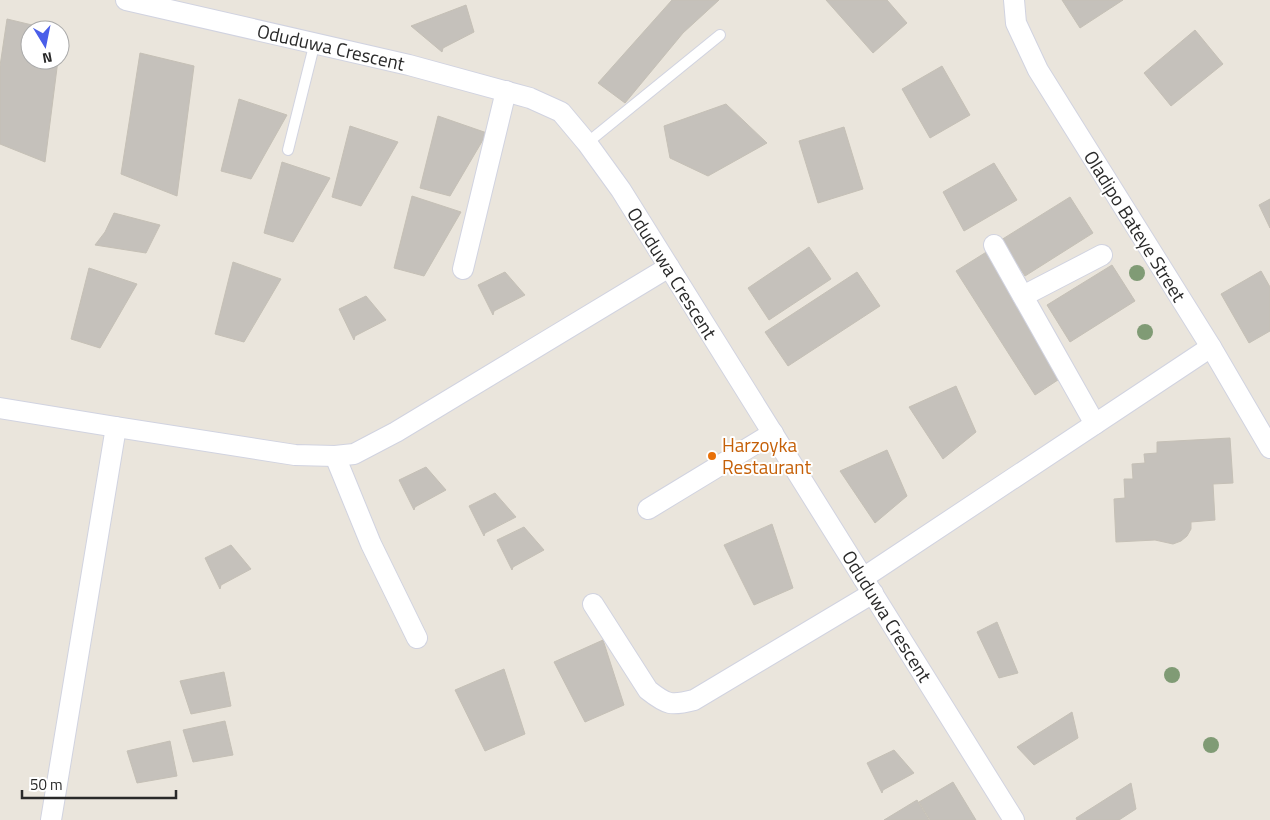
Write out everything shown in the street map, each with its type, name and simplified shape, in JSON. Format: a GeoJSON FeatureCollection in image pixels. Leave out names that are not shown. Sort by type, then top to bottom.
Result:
{"type":"FeatureCollection","features":[{"type":"Feature","properties":{"kind":"street","name":"Oduduwa Crescent"},"geometry":{"type":"LineString","coordinates":[[126,0],[315,42],[506,91],[530,98],[561,112],[587,143],[621,190],[1014,820]]}},
{"type":"Feature","properties":{"kind":"street","name":"Oladipo Bateye Street"},"geometry":{"type":"LineString","coordinates":[[1014,0],[1016,23],[1038,70],[1211,347],[1270,448]]}},
{"type":"Feature","properties":{"kind":"street"},"geometry":{"type":"LineString","coordinates":[[463,269],[506,91]]}},
{"type":"Feature","properties":{"kind":"street"},"geometry":{"type":"LineString","coordinates":[[994,244],[1095,424]]}},
{"type":"Feature","properties":{"kind":"street"},"geometry":{"type":"LineString","coordinates":[[1023,296],[1102,255]]}},
{"type":"Feature","properties":{"kind":"street"},"geometry":{"type":"LineString","coordinates":[[0,408],[295,455],[335,456],[354,454],[396,432],[669,267]]}},
{"type":"Feature","properties":{"kind":"street"},"geometry":{"type":"LineString","coordinates":[[593,604],[648,690],[660,699],[674,705],[694,700],[868,586],[1095,424],[1211,347]]}},
{"type":"Feature","properties":{"kind":"street"},"geometry":{"type":"LineString","coordinates":[[51,820],[116,428]]}},
{"type":"Feature","properties":{"kind":"street"},"geometry":{"type":"LineString","coordinates":[[648,509],[773,434]]}},
{"type":"Feature","properties":{"kind":"street"},"geometry":{"type":"LineString","coordinates":[[335,456],[371,544],[417,638]]}},
{"type":"Feature","properties":{"kind":"lane"},"geometry":{"type":"LineString","coordinates":[[587,143],[720,35]]}},
{"type":"Feature","properties":{"kind":"lane"},"geometry":{"type":"LineString","coordinates":[[288,150],[315,42]]}},
{"type":"Feature","properties":{"kind":"building"},"geometry":{"type":"Polygon","coordinates":[[[672,0],[719,0],[683,33],[625,103],[598,83],[672,0]]]}},
{"type":"Feature","properties":{"kind":"building"},"geometry":{"type":"Polygon","coordinates":[[[826,0],[887,0],[907,23],[873,53],[826,0]]]}},
{"type":"Feature","properties":{"kind":"building"},"geometry":{"type":"Polygon","coordinates":[[[1062,0],[1123,0],[1080,28],[1062,0]]]}},
{"type":"Feature","properties":{"kind":"building"},"geometry":{"type":"Polygon","coordinates":[[[466,5],[474,32],[443,48],[442,52],[411,26],[466,5]]]}},
{"type":"Feature","properties":{"kind":"building"},"geometry":{"type":"Polygon","coordinates":[[[7,19],[20,22],[20,70],[57,70],[45,162],[0,144],[0,66],[7,19]]]}},
{"type":"Feature","properties":{"kind":"building"},"geometry":{"type":"Polygon","coordinates":[[[1195,30],[1223,64],[1171,106],[1144,73],[1195,30]]]}},
{"type":"Feature","properties":{"kind":"building"},"geometry":{"type":"Polygon","coordinates":[[[140,53],[194,66],[177,196],[121,174],[140,53]]]}},
{"type":"Feature","properties":{"kind":"building"},"geometry":{"type":"Polygon","coordinates":[[[942,66],[970,115],[930,138],[902,89],[942,66]]]}},
{"type":"Feature","properties":{"kind":"building"},"geometry":{"type":"Polygon","coordinates":[[[239,99],[287,115],[251,179],[221,171],[239,99]]]}},
{"type":"Feature","properties":{"kind":"building"},"geometry":{"type":"Polygon","coordinates":[[[726,104],[767,143],[708,176],[670,158],[664,126],[726,104]]]}},
{"type":"Feature","properties":{"kind":"building"},"geometry":{"type":"Polygon","coordinates":[[[438,116],[487,133],[450,196],[420,188],[438,116]]]}},
{"type":"Feature","properties":{"kind":"building"},"geometry":{"type":"Polygon","coordinates":[[[350,126],[398,142],[361,206],[332,197],[350,126]]]}},
{"type":"Feature","properties":{"kind":"building"},"geometry":{"type":"Polygon","coordinates":[[[844,127],[863,189],[818,203],[799,141],[844,127]]]}},
{"type":"Feature","properties":{"kind":"building"},"geometry":{"type":"Polygon","coordinates":[[[282,162],[330,178],[293,242],[264,233],[282,162]]]}},
{"type":"Feature","properties":{"kind":"building"},"geometry":{"type":"Polygon","coordinates":[[[994,163],[1017,200],[964,231],[943,192],[994,163]]]}},
{"type":"Feature","properties":{"kind":"building"},"geometry":{"type":"Polygon","coordinates":[[[412,196],[461,212],[424,276],[394,268],[412,196]]]}},
{"type":"Feature","properties":{"kind":"building"},"geometry":{"type":"Polygon","coordinates":[[[1070,197],[1093,233],[1025,276],[1001,240],[1070,197]]]}},
{"type":"Feature","properties":{"kind":"building"},"geometry":{"type":"Polygon","coordinates":[[[1270,199],[1270,228],[1259,205],[1270,199]]]}},
{"type":"Feature","properties":{"kind":"building"},"geometry":{"type":"Polygon","coordinates":[[[114,213],[160,225],[146,253],[95,245],[105,232],[114,213]]]}},
{"type":"Feature","properties":{"kind":"building"},"geometry":{"type":"Polygon","coordinates":[[[809,247],[831,279],[769,320],[748,288],[809,247]]]}},
{"type":"Feature","properties":{"kind":"building"},"geometry":{"type":"Polygon","coordinates":[[[988,251],[1067,374],[1035,395],[956,271],[988,251]]]}},
{"type":"Feature","properties":{"kind":"building"},"geometry":{"type":"Polygon","coordinates":[[[233,262],[281,279],[244,342],[215,334],[233,262]]]}},
{"type":"Feature","properties":{"kind":"building"},"geometry":{"type":"Polygon","coordinates":[[[1112,265],[1135,301],[1070,342],[1047,305],[1112,265]]]}},
{"type":"Feature","properties":{"kind":"building"},"geometry":{"type":"Polygon","coordinates":[[[89,268],[137,284],[100,348],[71,339],[89,268]]]}},
{"type":"Feature","properties":{"kind":"building"},"geometry":{"type":"Polygon","coordinates":[[[1261,271],[1270,287],[1270,331],[1249,343],[1221,294],[1261,271]]]}},
{"type":"Feature","properties":{"kind":"building"},"geometry":{"type":"Polygon","coordinates":[[[505,272],[525,295],[494,311],[493,315],[478,285],[505,272]]]}},
{"type":"Feature","properties":{"kind":"building"},"geometry":{"type":"Polygon","coordinates":[[[857,272],[880,306],[788,366],[765,332],[857,272]]]}},
{"type":"Feature","properties":{"kind":"building"},"geometry":{"type":"Polygon","coordinates":[[[366,296],[386,320],[355,336],[354,340],[339,309],[366,296]]]}},
{"type":"Feature","properties":{"kind":"building"},"geometry":{"type":"Polygon","coordinates":[[[956,386],[976,432],[943,459],[909,407],[956,386]]]}},
{"type":"Feature","properties":{"kind":"building"},"geometry":{"type":"Polygon","coordinates":[[[1230,438],[1233,483],[1213,484],[1215,520],[1191,522],[1191,529],[1187,536],[1173,544],[1155,540],[1116,542],[1114,499],[1125,498],[1124,479],[1133,479],[1132,464],[1145,463],[1144,454],[1157,453],[1157,442],[1230,438]]]}},
{"type":"Feature","properties":{"kind":"building"},"geometry":{"type":"Polygon","coordinates":[[[887,450],[907,496],[875,523],[840,471],[887,450]]]}},
{"type":"Feature","properties":{"kind":"building"},"geometry":{"type":"Polygon","coordinates":[[[426,467],[446,490],[415,507],[414,510],[399,480],[426,467]]]}},
{"type":"Feature","properties":{"kind":"building"},"geometry":{"type":"Polygon","coordinates":[[[495,493],[516,517],[485,533],[484,536],[469,506],[495,493]]]}},
{"type":"Feature","properties":{"kind":"building"},"geometry":{"type":"Polygon","coordinates":[[[772,524],[793,588],[754,605],[724,545],[772,524]]]}},
{"type":"Feature","properties":{"kind":"building"},"geometry":{"type":"Polygon","coordinates":[[[524,527],[544,550],[513,567],[512,570],[497,540],[524,527]]]}},
{"type":"Feature","properties":{"kind":"building"},"geometry":{"type":"Polygon","coordinates":[[[231,545],[251,569],[221,585],[220,589],[205,558],[231,545]]]}},
{"type":"Feature","properties":{"kind":"building"},"geometry":{"type":"Polygon","coordinates":[[[997,622],[1018,673],[999,678],[977,632],[997,622]]]}},
{"type":"Feature","properties":{"kind":"building"},"geometry":{"type":"Polygon","coordinates":[[[603,640],[624,705],[585,722],[554,662],[603,640]]]}},
{"type":"Feature","properties":{"kind":"building"},"geometry":{"type":"Polygon","coordinates":[[[504,669],[525,734],[485,751],[455,690],[504,669]]]}},
{"type":"Feature","properties":{"kind":"building"},"geometry":{"type":"Polygon","coordinates":[[[224,672],[231,706],[191,714],[180,681],[224,672]]]}},
{"type":"Feature","properties":{"kind":"building"},"geometry":{"type":"Polygon","coordinates":[[[1072,712],[1078,738],[1034,765],[1017,747],[1072,712]]]}},
{"type":"Feature","properties":{"kind":"building"},"geometry":{"type":"Polygon","coordinates":[[[225,721],[233,755],[193,762],[183,730],[225,721]]]}},
{"type":"Feature","properties":{"kind":"building"},"geometry":{"type":"Polygon","coordinates":[[[170,741],[177,776],[137,783],[127,751],[170,741]]]}},
{"type":"Feature","properties":{"kind":"building"},"geometry":{"type":"Polygon","coordinates":[[[894,750],[914,773],[883,790],[882,793],[867,763],[894,750]]]}},
{"type":"Feature","properties":{"kind":"building"},"geometry":{"type":"Polygon","coordinates":[[[953,782],[976,820],[930,820],[919,802],[953,782]]]}},
{"type":"Feature","properties":{"kind":"building"},"geometry":{"type":"Polygon","coordinates":[[[1131,783],[1136,809],[1119,820],[1077,820],[1076,818],[1131,783]]]}},
{"type":"Feature","properties":{"kind":"building"},"geometry":{"type":"Polygon","coordinates":[[[917,800],[929,820],[884,820],[917,800]]]}},
{"type":"Feature","properties":{"kind":"place","name":"Harzoyka Restaurant"},"geometry":{"type":"Point","coordinates":[712,456]}}]}
